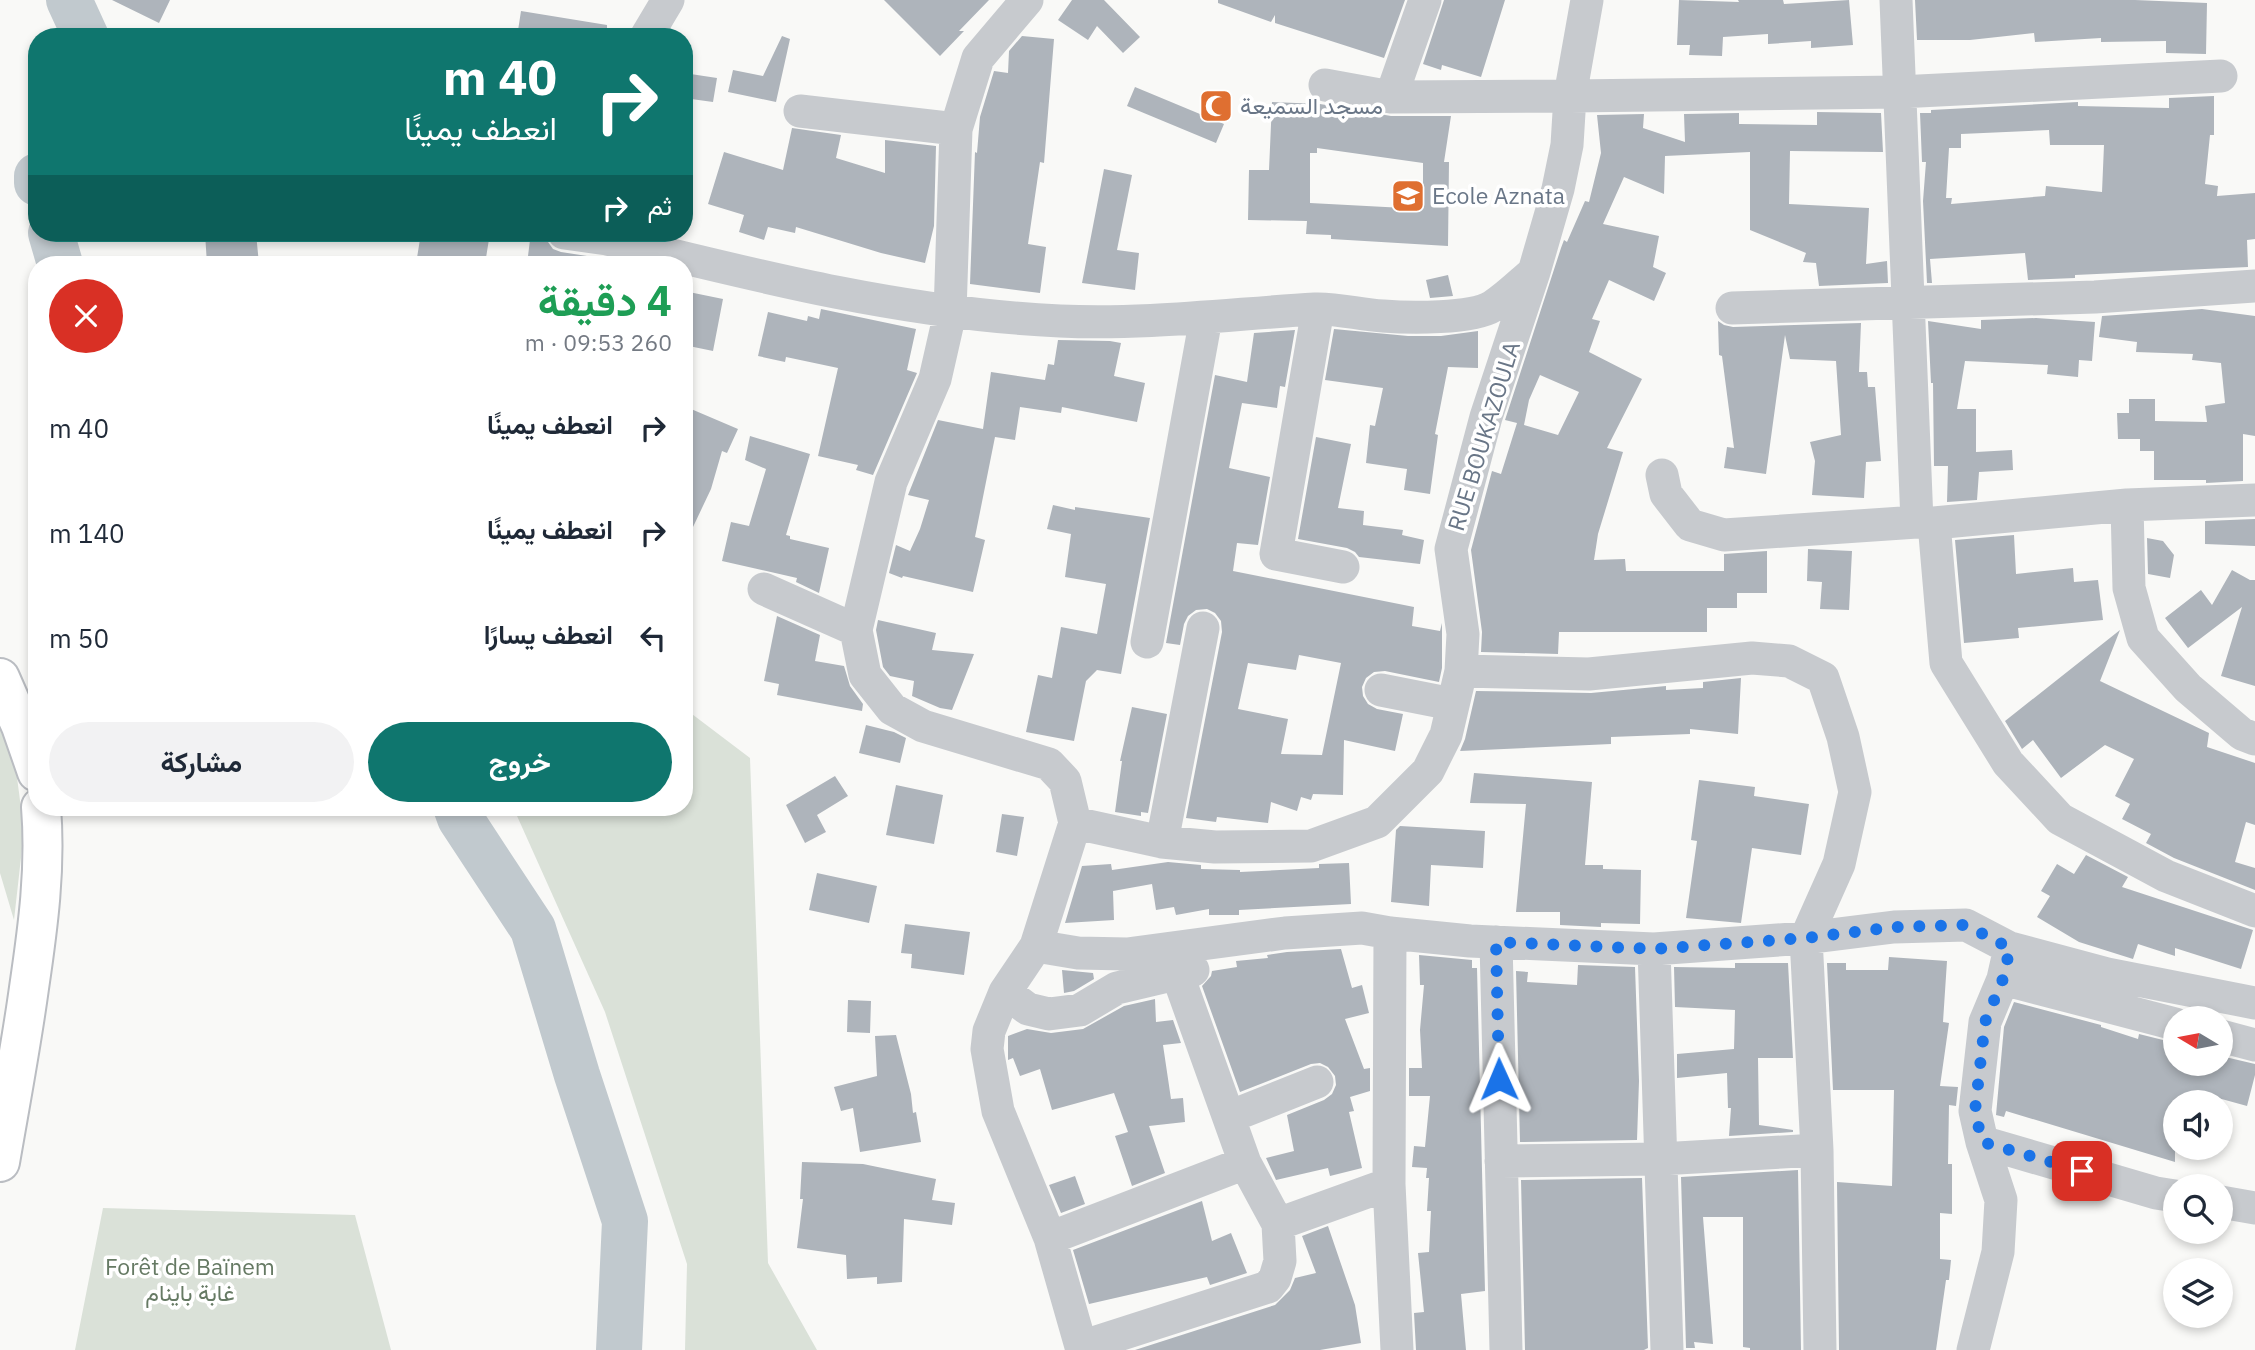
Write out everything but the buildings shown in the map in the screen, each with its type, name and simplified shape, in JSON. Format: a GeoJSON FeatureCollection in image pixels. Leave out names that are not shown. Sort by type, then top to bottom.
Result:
{"type":"FeatureCollection","features":[{"type":"Feature","properties":{"kind":"main road"},"geometry":{"type":"LineString","coordinates":[[0,678],[28,746]]}},
{"type":"Feature","properties":{"kind":"main road"},"geometry":{"type":"LineString","coordinates":[[0,1162],[40,918],[44,839],[42,816]]}},
{"type":"Feature","properties":{"kind":"street"},"geometry":{"type":"LineString","coordinates":[[651,28],[668,0]]}},
{"type":"Feature","properties":{"kind":"street"},"geometry":{"type":"LineString","coordinates":[[1004,992],[1028,1009],[1049,1014],[1080,1010],[1116,988],[1185,971],[1228,1117],[1245,1163],[1278,1224],[1280,1261],[1275,1278],[1268,1287],[1081,1349],[1050,1238],[998,1111],[987,1049],[989,1031],[1004,992],[1036,946],[1075,823],[1065,781],[1049,764],[923,726],[892,709],[865,675],[856,630],[891,482],[935,379],[950,313],[956,129],[978,58],[1027,0]]}},
{"type":"Feature","properties":{"kind":"street"},"geometry":{"type":"LineString","coordinates":[[1391,97],[1425,0]]}},
{"type":"Feature","properties":{"kind":"street","name":"RUE BOUKAZOULA"},"geometry":{"type":"LineString","coordinates":[[1075,823],[1162,842],[1215,847],[1311,846],[1377,821],[1428,771],[1446,735],[1461,671],[1463,634],[1451,549],[1486,417],[1534,272],[1558,189],[1567,145],[1570,96],[1587,0]]}},
{"type":"Feature","properties":{"kind":"street"},"geometry":{"type":"LineString","coordinates":[[1895,0],[1908,303],[1925,522],[1946,663],[2008,762],[2060,819],[2166,876],[2255,911]]}},
{"type":"Feature","properties":{"kind":"street"},"geometry":{"type":"LineString","coordinates":[[1325,85],[1391,97],[1570,96],[1899,92],[2221,76]]}},
{"type":"Feature","properties":{"kind":"street"},"geometry":{"type":"LineString","coordinates":[[800,111],[956,129]]}},
{"type":"Feature","properties":{"kind":"street"},"geometry":{"type":"LineString","coordinates":[[628,242],[681,256]]}},
{"type":"Feature","properties":{"kind":"street"},"geometry":{"type":"LineString","coordinates":[[693,259],[769,279],[950,313],[1062,321],[1206,318],[1318,309],[1384,316],[1476,313],[1492,307],[1534,272]]}},
{"type":"Feature","properties":{"kind":"street"},"geometry":{"type":"LineString","coordinates":[[1732,308],[2095,297],[2255,286]]}},
{"type":"Feature","properties":{"kind":"street"},"geometry":{"type":"LineString","coordinates":[[1318,309],[1276,554],[1343,567]]}},
{"type":"Feature","properties":{"kind":"street"},"geometry":{"type":"LineString","coordinates":[[1147,642],[1206,318]]}},
{"type":"Feature","properties":{"kind":"street"},"geometry":{"type":"LineString","coordinates":[[1662,475],[1666,494],[1690,526],[1724,535],[2127,505],[2255,500]]}},
{"type":"Feature","properties":{"kind":"street"},"geometry":{"type":"LineString","coordinates":[[2127,505],[2129,589],[2143,638],[2188,688],[2242,734],[2255,739]]}},
{"type":"Feature","properties":{"kind":"street"},"geometry":{"type":"LineString","coordinates":[[764,589],[856,630]]}},
{"type":"Feature","properties":{"kind":"street"},"geometry":{"type":"LineString","coordinates":[[1162,842],[1203,628]]}},
{"type":"Feature","properties":{"kind":"street"},"geometry":{"type":"LineString","coordinates":[[1461,671],[1589,674],[1752,658],[1789,661],[1824,678],[1843,737],[1856,792],[1839,864],[1806,938],[1817,1150],[1820,1350]]}},
{"type":"Feature","properties":{"kind":"street"},"geometry":{"type":"LineString","coordinates":[[1381,690],[1452,704]]}},
{"type":"Feature","properties":{"kind":"street"},"geometry":{"type":"LineString","coordinates":[[1036,946],[1077,953],[1127,954],[1298,932],[1362,928],[1496,942],[1654,949],[1806,938],[1894,927],[1966,925],[2007,963],[2163,1020]]}},
{"type":"Feature","properties":{"kind":"street"},"geometry":{"type":"LineString","coordinates":[[1390,933],[1389,1184],[1398,1350]]}},
{"type":"Feature","properties":{"kind":"street"},"geometry":{"type":"LineString","coordinates":[[1496,942],[1506,1350]]}},
{"type":"Feature","properties":{"kind":"street"},"geometry":{"type":"LineString","coordinates":[[1654,949],[1667,1350]]}},
{"type":"Feature","properties":{"kind":"street"},"geometry":{"type":"LineString","coordinates":[[2007,963],[2107,974],[2255,1003]]}},
{"type":"Feature","properties":{"kind":"street"},"geometry":{"type":"LineString","coordinates":[[1973,1350],[1998,1252],[2001,1200],[1975,1111],[1985,1022],[2007,963]]}},
{"type":"Feature","properties":{"kind":"street"},"geometry":{"type":"LineString","coordinates":[[2233,1039],[2255,1045]]}},
{"type":"Feature","properties":{"kind":"street"},"geometry":{"type":"LineString","coordinates":[[1228,1117],[1317,1082]]}},
{"type":"Feature","properties":{"kind":"street"},"geometry":{"type":"LineString","coordinates":[[1982,1142],[2163,1194]]}},
{"type":"Feature","properties":{"kind":"street"},"geometry":{"type":"LineString","coordinates":[[1501,1161],[1660,1159],[1817,1150]]}},
{"type":"Feature","properties":{"kind":"street"},"geometry":{"type":"LineString","coordinates":[[1050,1238],[1245,1163]]}},
{"type":"Feature","properties":{"kind":"street"},"geometry":{"type":"LineString","coordinates":[[1278,1224],[1389,1184]]}},
{"type":"Feature","properties":{"kind":"street"},"geometry":{"type":"LineString","coordinates":[[2233,1204],[2255,1208]]}},
{"type":"Feature","properties":{"kind":"green space"},"geometry":{"type":"Polygon","coordinates":[[[0,714],[12,739],[24,831],[14,920],[0,873],[0,714]]]}},
{"type":"Feature","properties":{"kind":"green space"},"geometry":{"type":"Polygon","coordinates":[[[693,715],[750,758],[768,1263],[817,1350],[685,1350],[687,1264],[605,1012],[517,816],[693,816],[693,715]]]}},
{"type":"Feature","properties":{"kind":"green space","name":"Forêt de Baïnem غابة باينام"},"geometry":{"type":"Polygon","coordinates":[[[103,1208],[355,1215],[391,1350],[75,1350],[103,1208]]]}},
{"type":"Feature","properties":{"kind":"waterway"},"geometry":{"type":"LineString","coordinates":[[69,0],[82,28]]}},
{"type":"Feature","properties":{"kind":"waterway"},"geometry":{"type":"LineString","coordinates":[[54,242],[58,256]]}},
{"type":"Feature","properties":{"kind":"waterway"},"geometry":{"type":"LineString","coordinates":[[459,816],[533,929],[625,1221],[619,1350]]}},
{"type":"Feature","properties":{"kind":"place","name":"مسجد السميعة"},"geometry":{"type":"Point","coordinates":[1216,106]}},
{"type":"Feature","properties":{"kind":"place","name":"Ecole Aznata"},"geometry":{"type":"Point","coordinates":[1408,196]}},
{"type":"Feature","properties":{"kind":"route"},"geometry":{"type":"LineString","coordinates":[[1499,1079],[1496,942],[1654,949],[1806,938],[1894,927],[1966,925],[2010,948],[2003,979],[1985,1022],[1975,1111],[1982,1142],[2082,1171]]}}]}
